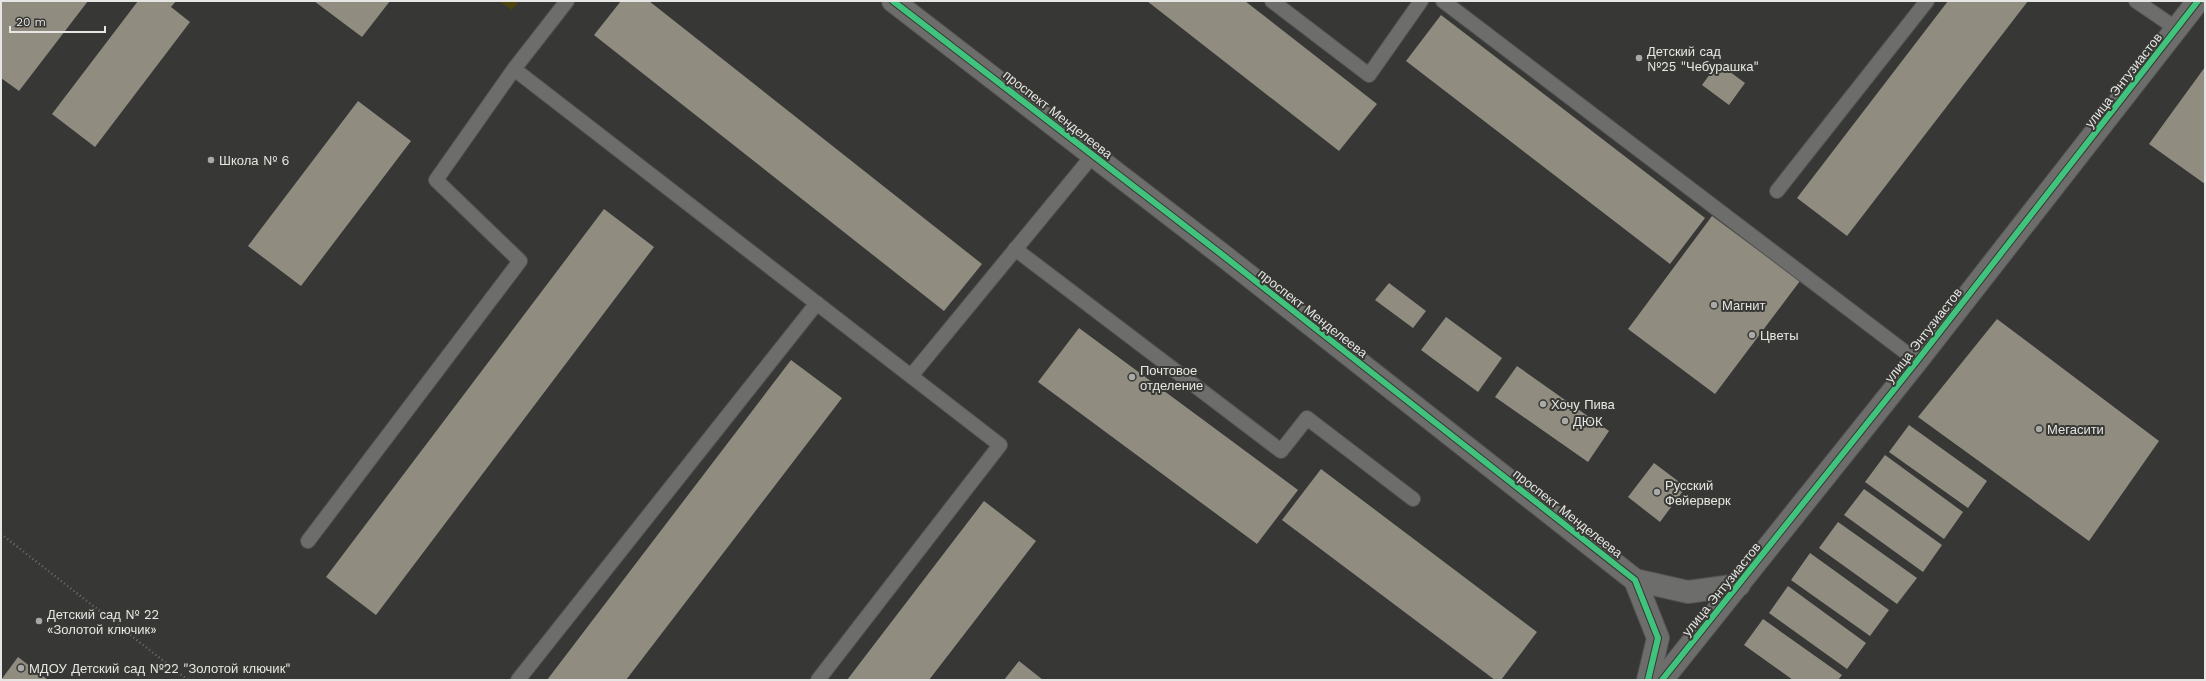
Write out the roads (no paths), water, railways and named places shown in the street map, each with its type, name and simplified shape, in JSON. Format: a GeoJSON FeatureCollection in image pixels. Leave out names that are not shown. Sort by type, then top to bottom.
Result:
{"type":"FeatureCollection","features":[{"type":"Feature","properties":{"kind":"street","name":"проспект Менделеева"},"geometry":{"type":"LineString","coordinates":[[893,1],[1093,155],[1635,580]]}},
{"type":"Feature","properties":{"kind":"street","name":"улица Энтузиастов"},"geometry":{"type":"LineString","coordinates":[[1662,680],[1917,361],[2198,1]]}},
{"type":"Feature","properties":{"kind":"street","name":"улица Энтузиастов"},"geometry":{"type":"LineString","coordinates":[[1635,580],[1688,592],[1739,585]]}},
{"type":"Feature","properties":{"kind":"street"},"geometry":{"type":"LineString","coordinates":[[1635,580],[1658,638],[1648,680]]}},
{"type":"Feature","properties":{"kind":"lane"},"geometry":{"type":"LineString","coordinates":[[308,541],[520,261],[436,180],[514,69],[568,1]]}},
{"type":"Feature","properties":{"kind":"lane"},"geometry":{"type":"LineString","coordinates":[[1272,1],[1369,75],[1421,1]]}},
{"type":"Feature","properties":{"kind":"lane"},"geometry":{"type":"LineString","coordinates":[[1443,1],[1917,361]]}},
{"type":"Feature","properties":{"kind":"lane"},"geometry":{"type":"LineString","coordinates":[[1777,191],[1927,1]]}},
{"type":"Feature","properties":{"kind":"lane"},"geometry":{"type":"LineString","coordinates":[[2136,1],[2177,29]]}},
{"type":"Feature","properties":{"kind":"lane"},"geometry":{"type":"LineString","coordinates":[[514,69],[1000,445],[818,680]]}},
{"type":"Feature","properties":{"kind":"lane"},"geometry":{"type":"LineString","coordinates":[[911,376],[1093,155]]}},
{"type":"Feature","properties":{"kind":"lane"},"geometry":{"type":"LineString","coordinates":[[1016,249],[1281,451],[1307,418],[1413,498]]}},
{"type":"Feature","properties":{"kind":"lane"},"geometry":{"type":"LineString","coordinates":[[518,680],[817,303]]}},
{"type":"Feature","properties":{"kind":"place","name":"Детский сад №25 \"Чебурашка\""},"geometry":{"type":"Point","coordinates":[1639,58]}},
{"type":"Feature","properties":{"kind":"place","name":"Школа № 6"},"geometry":{"type":"Point","coordinates":[211,160]}},
{"type":"Feature","properties":{"kind":"place","name":"Магнит"},"geometry":{"type":"Point","coordinates":[1714,305]}},
{"type":"Feature","properties":{"kind":"place","name":"Цветы"},"geometry":{"type":"Point","coordinates":[1752,335]}},
{"type":"Feature","properties":{"kind":"place","name":"Почтовое отделение"},"geometry":{"type":"Point","coordinates":[1132,377]}},
{"type":"Feature","properties":{"kind":"place","name":"Хочу Пива"},"geometry":{"type":"Point","coordinates":[1543,404]}},
{"type":"Feature","properties":{"kind":"place","name":"ДЮК"},"geometry":{"type":"Point","coordinates":[1565,421]}},
{"type":"Feature","properties":{"kind":"place","name":"Мегасити"},"geometry":{"type":"Point","coordinates":[2039,429]}},
{"type":"Feature","properties":{"kind":"place","name":"Русский Фейерверк"},"geometry":{"type":"Point","coordinates":[1657,492]}},
{"type":"Feature","properties":{"kind":"place","name":"Детский сад № 22 «Золотой ключик»"},"geometry":{"type":"Point","coordinates":[39,621]}},
{"type":"Feature","properties":{"kind":"place","name":"МДОУ Детский сад №22 \"Золотой ключик\""},"geometry":{"type":"Point","coordinates":[21,668]}}]}
